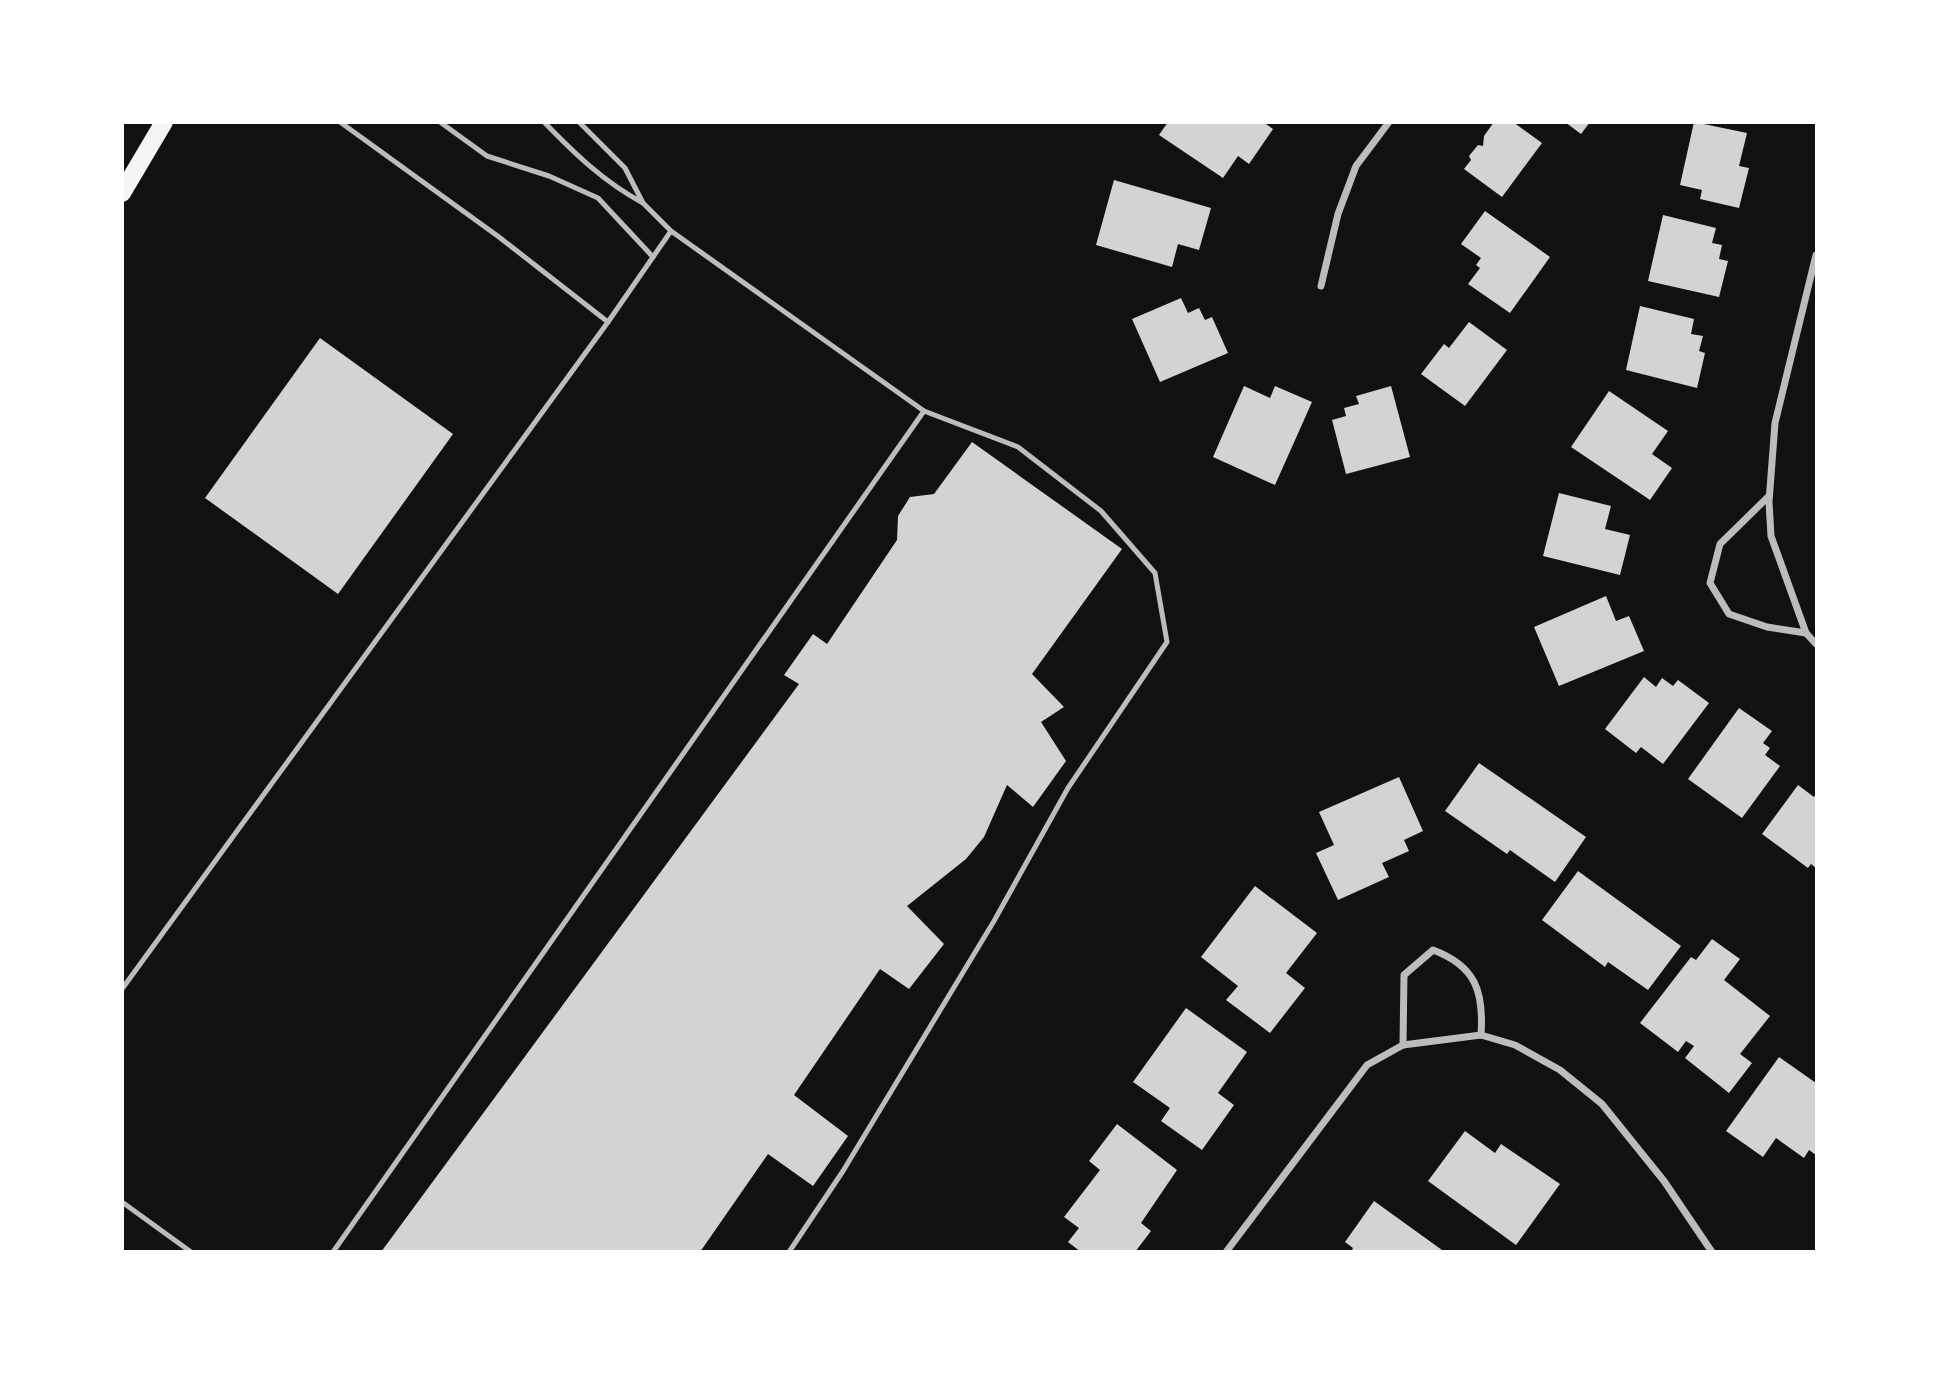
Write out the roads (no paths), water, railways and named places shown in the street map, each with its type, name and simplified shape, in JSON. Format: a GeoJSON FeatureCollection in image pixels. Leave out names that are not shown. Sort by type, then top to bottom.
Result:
{"type":"FeatureCollection","features":[{"type":"Feature","properties":{"kind":"main road"},"geometry":{"type":"LineString","coordinates":[[122,193],[164,122]]}},
{"type":"Feature","properties":{"kind":"street"},"geometry":{"type":"LineString","coordinates":[[1321,286],[1338,214],[1356,166],[1389,122]]}},
{"type":"Feature","properties":{"kind":"street"},"geometry":{"type":"LineString","coordinates":[[1816,255],[1775,423],[1770,495],[1771,537],[1806,633],[1816,644]]}},
{"type":"Feature","properties":{"kind":"street"},"geometry":{"type":"LineString","coordinates":[[1770,495],[1720,544],[1710,583],[1730,614],[1767,627],[1806,633]]}},
{"type":"Feature","properties":{"kind":"street"},"geometry":{"type":"LineString","coordinates":[[1403,1045],[1404,975],[1433,950],[1457,959],[1474,981],[1483,1006],[1481,1035]]}},
{"type":"Feature","properties":{"kind":"street"},"geometry":{"type":"LineString","coordinates":[[1226,1251],[1367,1065],[1403,1045],[1481,1035],[1515,1045],[1549,1064],[1602,1104],[1664,1181],[1713,1251]]}},
{"type":"Feature","properties":{"kind":"lane"},"geometry":{"type":"LineString","coordinates":[[340,122],[499,237],[608,322]]}},
{"type":"Feature","properties":{"kind":"lane"},"geometry":{"type":"LineString","coordinates":[[440,122],[487,156],[549,176],[598,198],[653,257]]}},
{"type":"Feature","properties":{"kind":"lane"},"geometry":{"type":"LineString","coordinates":[[544,122],[582,162],[612,186],[643,202]]}},
{"type":"Feature","properties":{"kind":"lane"},"geometry":{"type":"LineString","coordinates":[[579,122],[625,168],[643,202],[671,231],[924,411],[1018,447],[1101,511],[1155,573],[1167,642],[1068,788],[987,933],[843,1171],[789,1251]]}},
{"type":"Feature","properties":{"kind":"lane"},"geometry":{"type":"LineString","coordinates":[[122,989],[608,322],[671,231]]}},
{"type":"Feature","properties":{"kind":"lane"},"geometry":{"type":"LineString","coordinates":[[332,1251],[924,411]]}},
{"type":"Feature","properties":{"kind":"lane"},"geometry":{"type":"LineString","coordinates":[[122,1202],[191,1251]]}}]}
